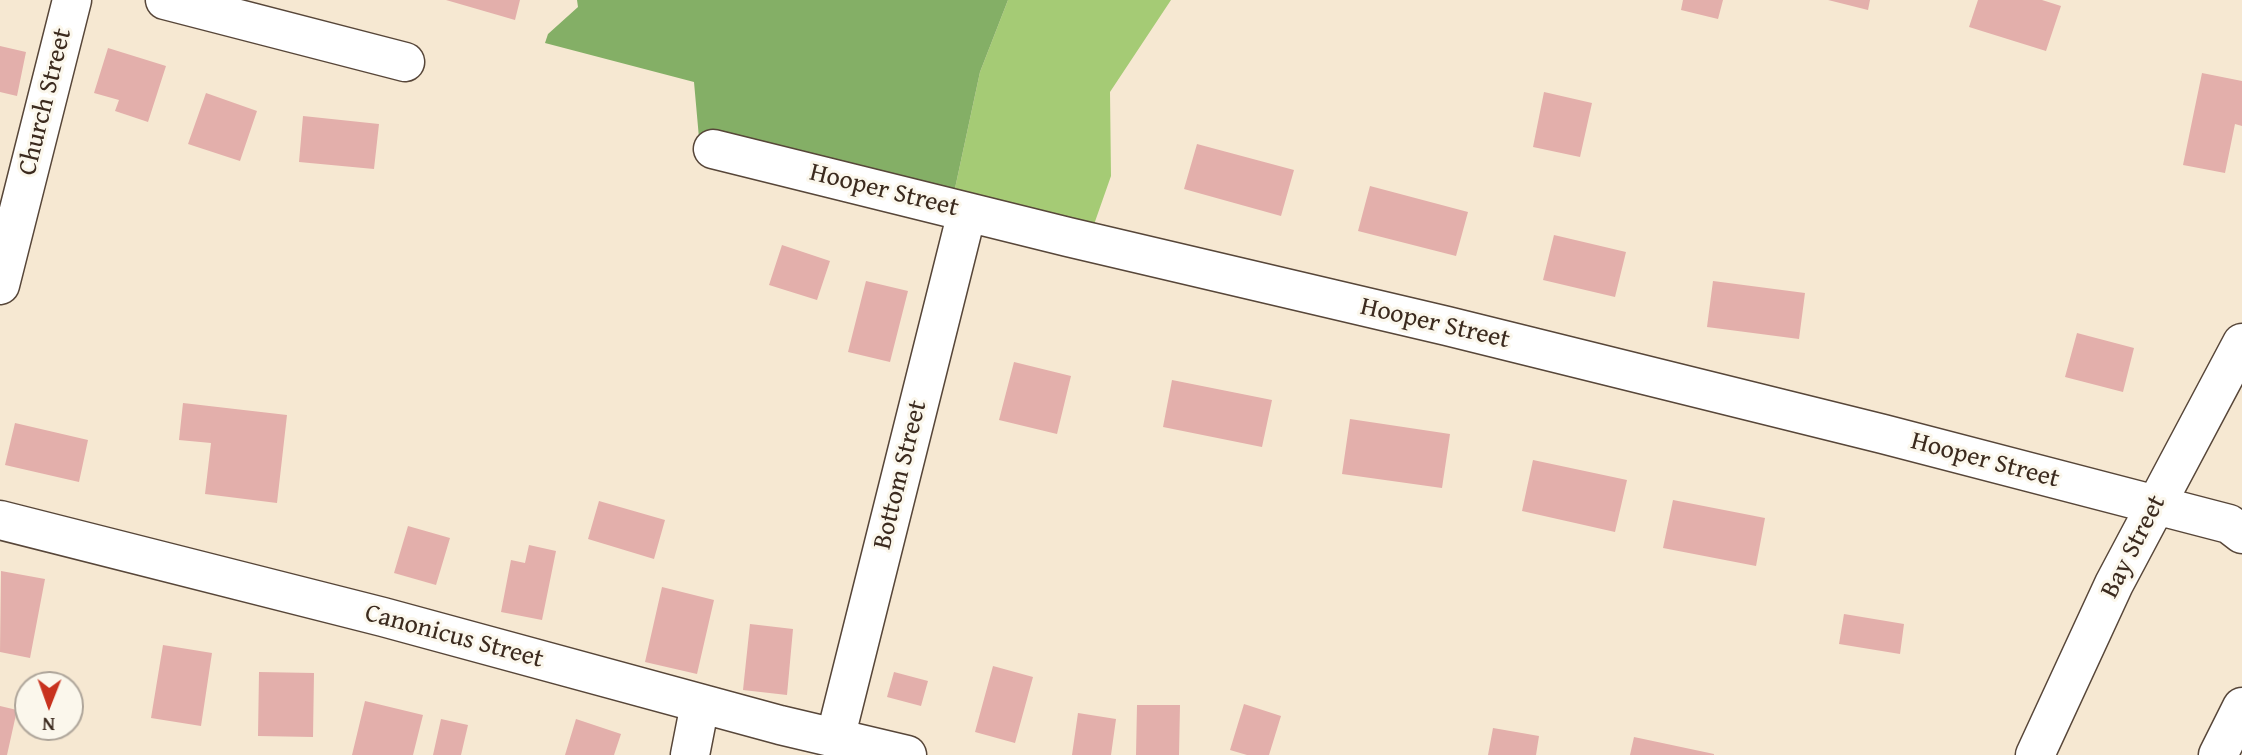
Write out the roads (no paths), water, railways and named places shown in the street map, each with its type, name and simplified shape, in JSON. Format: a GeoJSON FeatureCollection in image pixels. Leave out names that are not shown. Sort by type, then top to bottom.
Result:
{"type":"FeatureCollection","features":[{"type":"Feature","properties":{"kind":"street","name":"Church Street"},"geometry":{"type":"LineString","coordinates":[[0,285],[72,0]]}},
{"type":"Feature","properties":{"kind":"street"},"geometry":{"type":"LineString","coordinates":[[164,0],[405,62]]}},
{"type":"Feature","properties":{"kind":"street","name":"Hooper Street"},"geometry":{"type":"LineString","coordinates":[[713,149],[1883,434],[2229,524],[2242,534]]}},
{"type":"Feature","properties":{"kind":"street","name":"Bottom Street"},"geometry":{"type":"LineString","coordinates":[[835,739],[967,212]]}},
{"type":"Feature","properties":{"kind":"street","name":"Bay Street"},"geometry":{"type":"LineString","coordinates":[[2035,755],[2114,584],[2242,343]]}},
{"type":"Feature","properties":{"kind":"street","name":"Canonicus Street"},"geometry":{"type":"LineString","coordinates":[[0,520],[383,617],[835,739],[907,755]]}},
{"type":"Feature","properties":{"kind":"street"},"geometry":{"type":"LineString","coordinates":[[690,755],[701,704]]}},
{"type":"Feature","properties":{"kind":"street"},"geometry":{"type":"LineString","coordinates":[[2218,755],[2242,707]]}}]}
